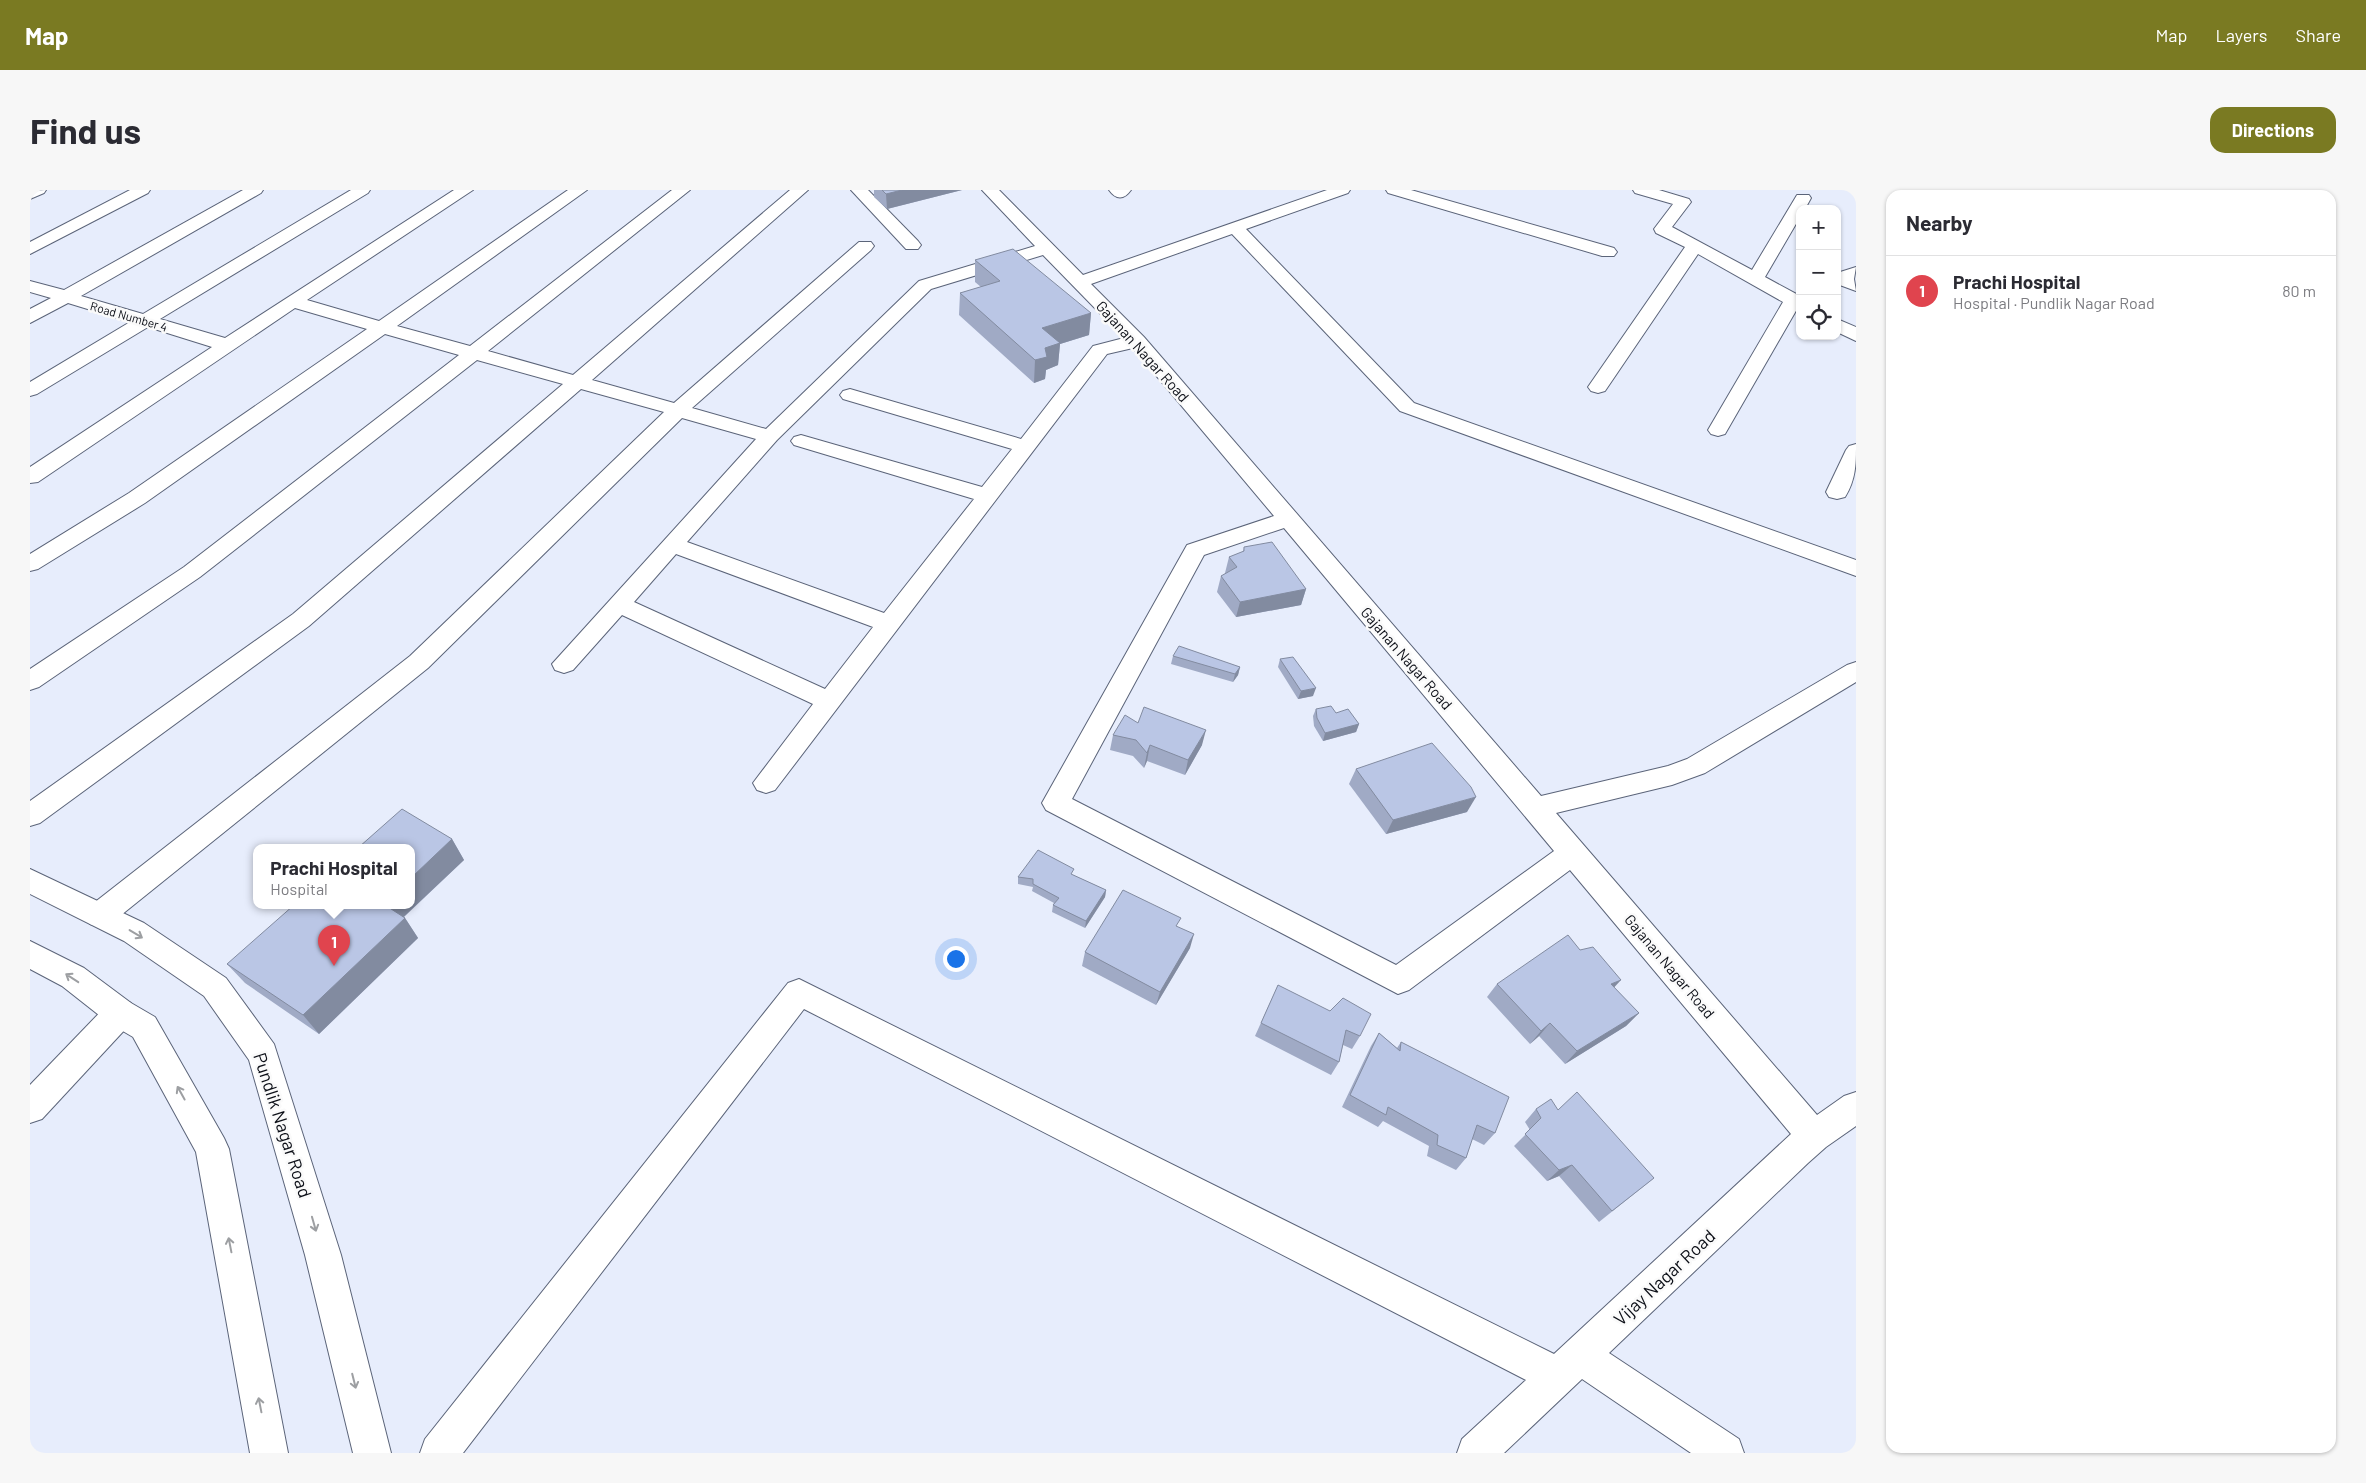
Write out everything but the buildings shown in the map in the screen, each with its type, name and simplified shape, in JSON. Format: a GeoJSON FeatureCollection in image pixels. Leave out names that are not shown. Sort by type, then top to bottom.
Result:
{"type":"FeatureCollection","features":[{"type":"Feature","properties":{"kind":"street"},"geometry":{"type":"LineString","coordinates":[[30,194],[38,190]]}},
{"type":"Feature","properties":{"kind":"street"},"geometry":{"type":"LineString","coordinates":[[30,249],[142,190]]}},
{"type":"Feature","properties":{"kind":"street"},"geometry":{"type":"LineString","coordinates":[[30,317],[255,190]]}},
{"type":"Feature","properties":{"kind":"street"},"geometry":{"type":"LineString","coordinates":[[30,390],[362,190]]}},
{"type":"Feature","properties":{"kind":"street"},"geometry":{"type":"LineString","coordinates":[[30,477],[292,302],[465,190]]}},
{"type":"Feature","properties":{"kind":"street"},"geometry":{"type":"LineString","coordinates":[[30,564],[137,498],[579,190]]}},
{"type":"Feature","properties":{"kind":"street"},"geometry":{"type":"LineString","coordinates":[[30,681],[192,572],[682,190]]}},
{"type":"Feature","properties":{"kind":"street"},"geometry":{"type":"LineString","coordinates":[[30,815],[301,620],[800,190]]}},
{"type":"Feature","properties":{"kind":"street"},"geometry":{"type":"LineString","coordinates":[[859,190],[912,245]]}},
{"type":"Feature","properties":{"kind":"street","name":"Gajanan Nagar Road"},"geometry":{"type":"LineString","coordinates":[[990,190],[1136,340],[1814,1136]]}},
{"type":"Feature","properties":{"kind":"street"},"geometry":{"type":"LineString","coordinates":[[1117,190],[1120,193],[1123,190]]}},
{"type":"Feature","properties":{"kind":"street"},"geometry":{"type":"LineString","coordinates":[[1080,282],[1342,190]]}},
{"type":"Feature","properties":{"kind":"street"},"geometry":{"type":"LineString","coordinates":[[1394,190],[1608,252]]}},
{"type":"Feature","properties":{"kind":"street"},"geometry":{"type":"LineString","coordinates":[[1640,190],[1687,196],[1662,230],[1695,245],[1796,301],[1718,430]]}},
{"type":"Feature","properties":{"kind":"street"},"geometry":{"type":"LineString","coordinates":[[1755,279],[1803,198]]}},
{"type":"Feature","properties":{"kind":"street"},"geometry":{"type":"LineString","coordinates":[[1236,228],[1407,407],[1856,568]]}},
{"type":"Feature","properties":{"kind":"street"},"geometry":{"type":"LineString","coordinates":[[1598,387],[1695,245]]}},
{"type":"Feature","properties":{"kind":"street"},"geometry":{"type":"LineString","coordinates":[[100,915],[419,662],[678,410],[865,246]]}},
{"type":"Feature","properties":{"kind":"street"},"geometry":{"type":"LineString","coordinates":[[564,664],[770,436],[925,285],[1047,248]]}},
{"type":"Feature","properties":{"kind":"street"},"geometry":{"type":"LineString","coordinates":[[1856,272],[1839,278],[1856,286]]}},
{"type":"Feature","properties":{"kind":"street","name":"Road Number 4"},"geometry":{"type":"LineString","coordinates":[[30,286],[227,345]]}},
{"type":"Feature","properties":{"kind":"street"},"geometry":{"type":"LineString","coordinates":[[292,302],[770,436]]}},
{"type":"Feature","properties":{"kind":"street"},"geometry":{"type":"LineString","coordinates":[[1841,326],[1856,335]]}},
{"type":"Feature","properties":{"kind":"street"},"geometry":{"type":"LineString","coordinates":[[766,783],[1100,350],[1136,340]]}},
{"type":"Feature","properties":{"kind":"street"},"geometry":{"type":"LineString","coordinates":[[850,395],[1026,447]]}},
{"type":"Feature","properties":{"kind":"street"},"geometry":{"type":"LineString","coordinates":[[801,442],[988,496]]}},
{"type":"Feature","properties":{"kind":"street"},"geometry":{"type":"LineString","coordinates":[[1837,492],[1856,450]]}},
{"type":"Feature","properties":{"kind":"street"},"geometry":{"type":"LineString","coordinates":[[1288,519],[1195,550],[1056,803],[1398,981],[1573,852]]}},
{"type":"Feature","properties":{"kind":"street"},"geometry":{"type":"LineString","coordinates":[[672,545],[889,624]]}},
{"type":"Feature","properties":{"kind":"street"},"geometry":{"type":"LineString","coordinates":[[618,604],[829,701]]}},
{"type":"Feature","properties":{"kind":"street"},"geometry":{"type":"LineString","coordinates":[[1535,808],[1672,775],[1696,766],[1856,671]]}},
{"type":"Feature","properties":{"kind":"street","name":"Pundlik Nagar Road"},"geometry":{"type":"LineString","coordinates":[[30,881],[134,932],[215,987],[263,1054],[323,1255],[372,1453]]}},
{"type":"Feature","properties":{"kind":"street"},"geometry":{"type":"LineString","coordinates":[[30,954],[72,977],[120,1013],[144,1027],[212,1149],[269,1453]]}},
{"type":"Feature","properties":{"kind":"street"},"geometry":{"type":"LineString","coordinates":[[439,1453],[799,992],[1569,1366],[1725,1453]]}},
{"type":"Feature","properties":{"kind":"street"},"geometry":{"type":"LineString","coordinates":[[30,1108],[120,1013]]}},
{"type":"Feature","properties":{"kind":"street","name":"Vijay Nagar Road"},"geometry":{"type":"LineString","coordinates":[[1476,1453],[1814,1136],[1856,1107]]}},
{"type":"Feature","properties":{"kind":"place","name":"Prachi Hospital"},"geometry":{"type":"Point","coordinates":[334,966]}}]}
